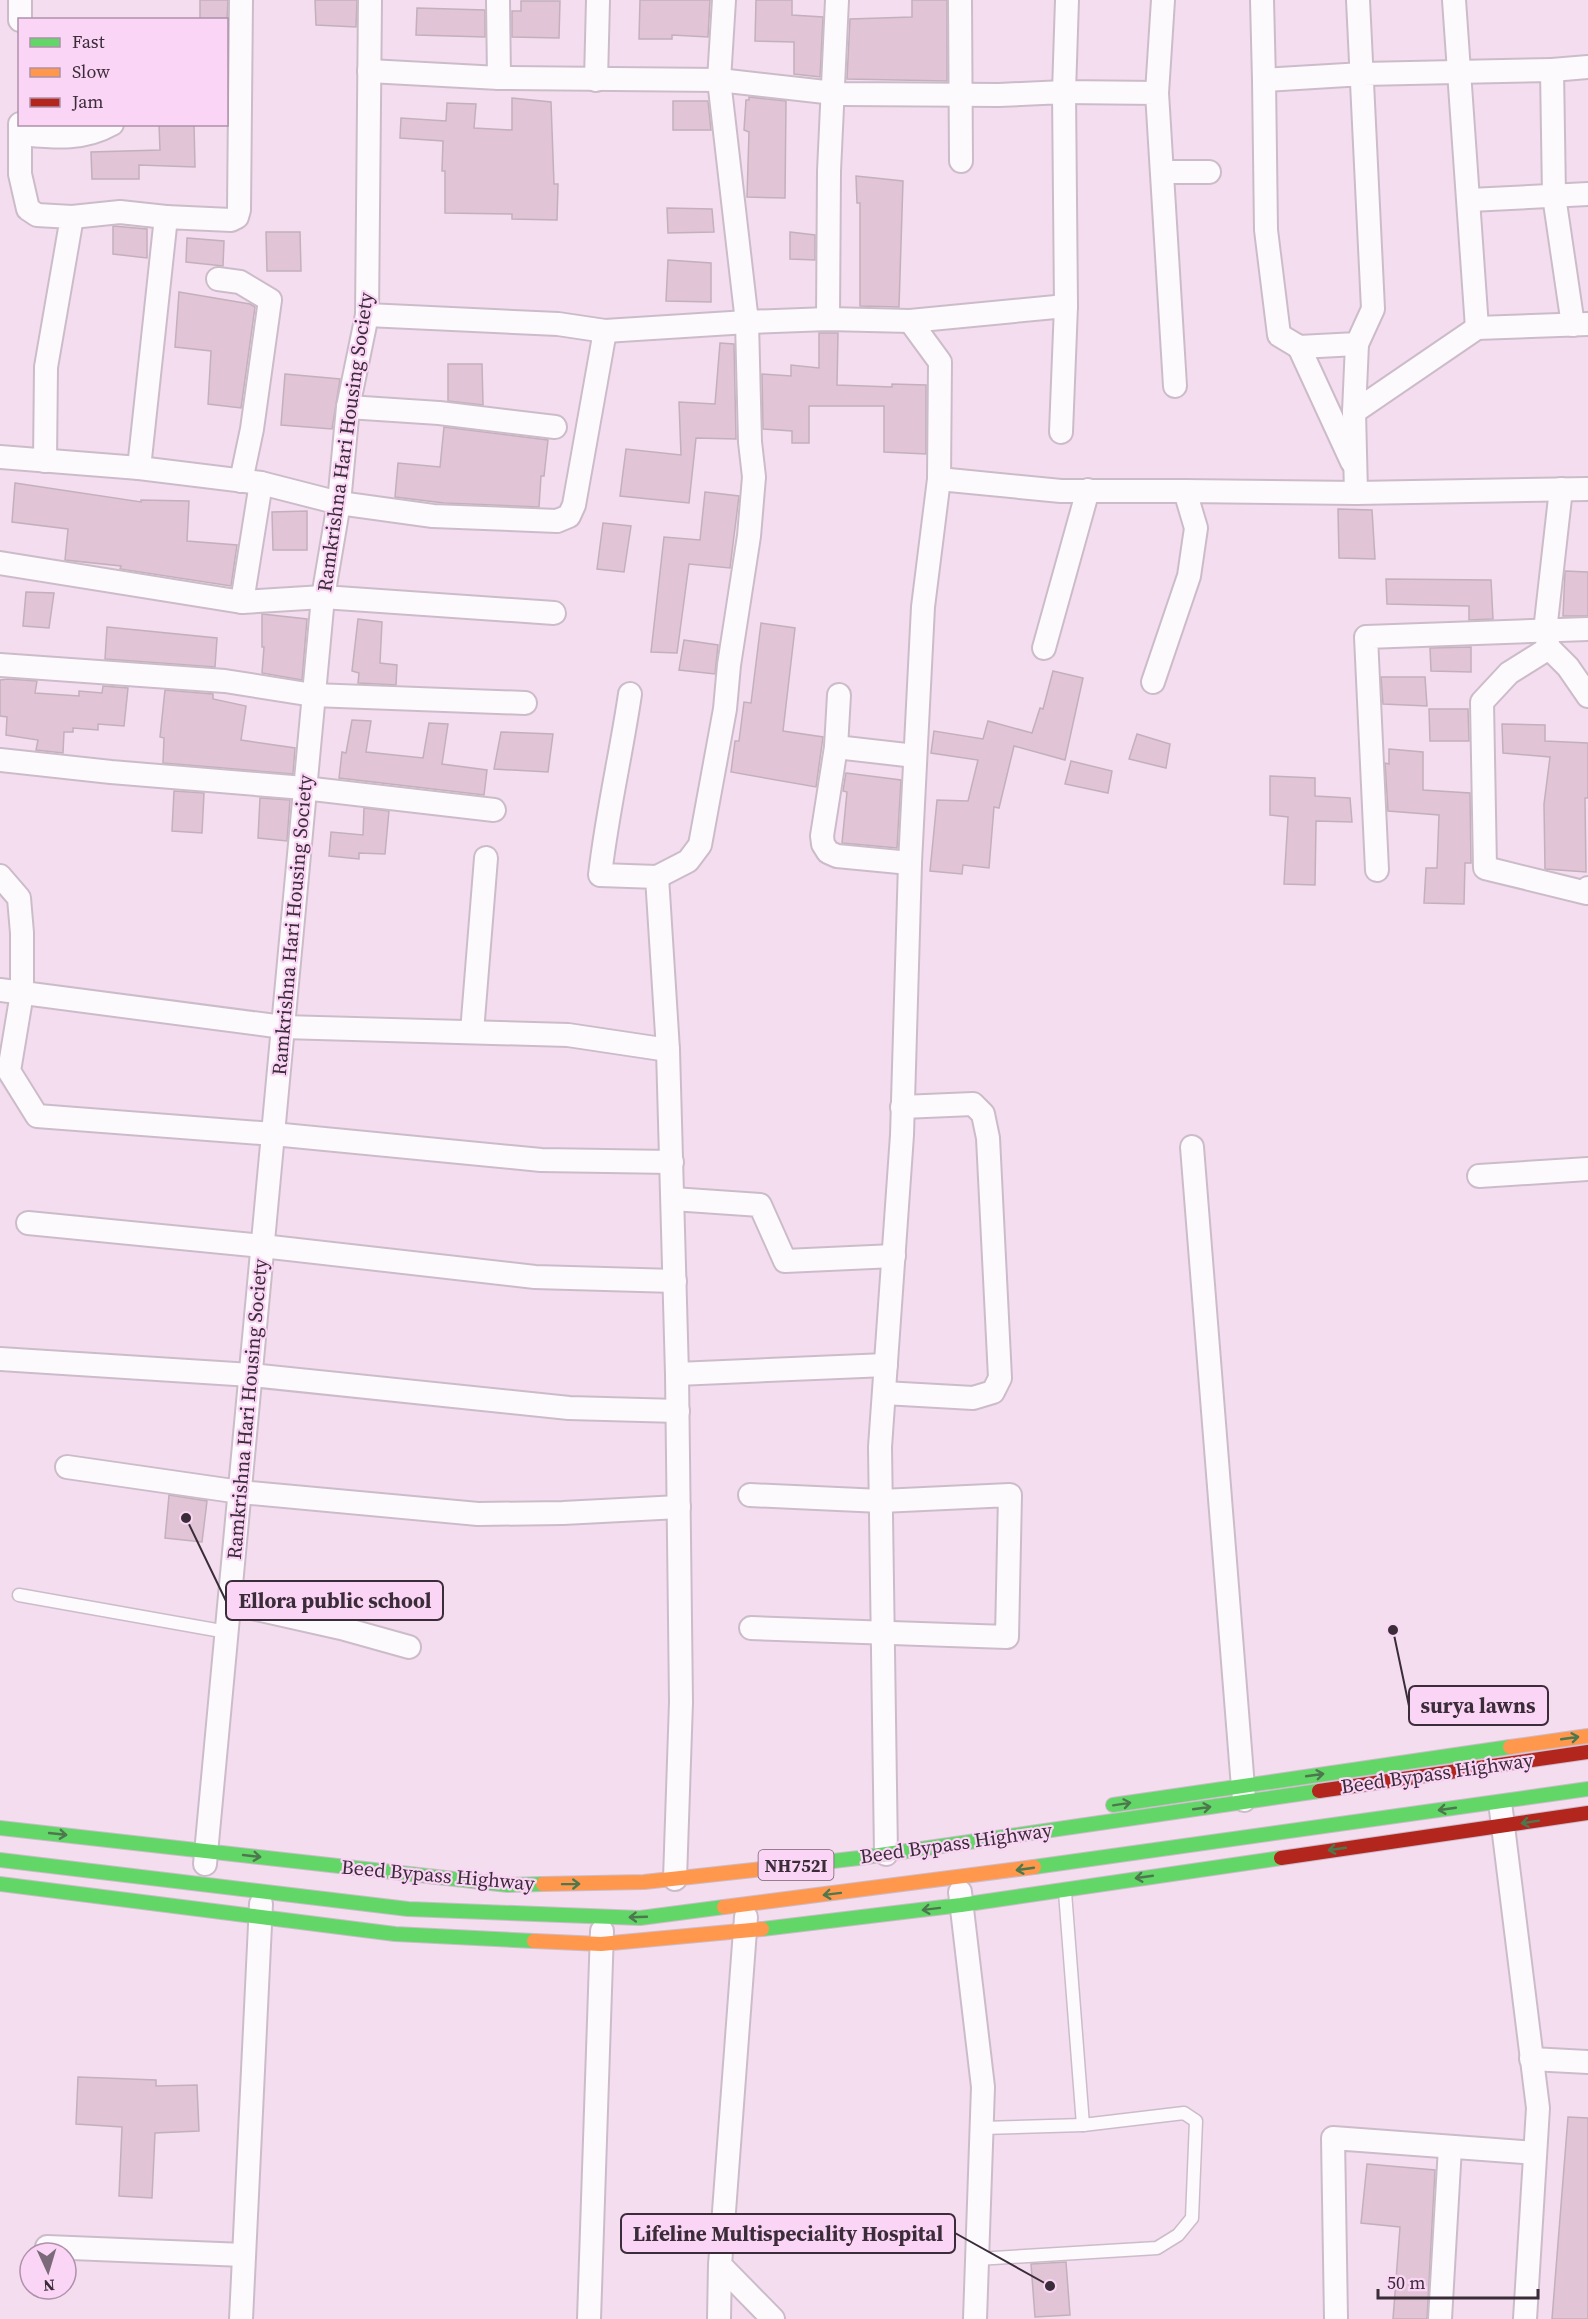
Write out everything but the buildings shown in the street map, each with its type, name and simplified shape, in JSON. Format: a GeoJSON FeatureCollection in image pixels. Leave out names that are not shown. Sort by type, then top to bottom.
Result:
{"type":"FeatureCollection","features":[{"type":"Feature","properties":{"kind":"main road"},"geometry":{"type":"LineString","coordinates":[[1102,1807],[1244,1793],[1588,1736]]}},
{"type":"Feature","properties":{"kind":"main road","name":"Beed Bypass Highway"},"geometry":{"type":"LineString","coordinates":[[0,1828],[207,1844],[508,1885],[644,1882],[671,1869],[878,1846],[1244,1793],[1588,1752]]}},
{"type":"Feature","properties":{"kind":"main road","name":"Beed Bypass Highway"},"geometry":{"type":"LineString","coordinates":[[0,1860],[408,1909],[639,1918],[958,1878],[1588,1789]]}},
{"type":"Feature","properties":{"kind":"main road"},"geometry":{"type":"LineString","coordinates":[[0,1884],[261,1915],[395,1934],[601,1944],[745,1931],[961,1905],[1588,1813]]}},
{"type":"Feature","properties":{"kind":"main road"},"geometry":{"type":"LineString","coordinates":[[0,1814],[59,1820]]}},
{"type":"Feature","properties":{"kind":"main road"},"geometry":{"type":"LineString","coordinates":[[878,1846],[1022,1820]]}},
{"type":"Feature","properties":{"kind":"main road"},"geometry":{"type":"LineString","coordinates":[[94,1824],[207,1844],[408,1859]]}},
{"type":"Feature","properties":{"kind":"main road"},"geometry":{"type":"LineString","coordinates":[[671,1869],[731,1858]]}},
{"type":"Feature","properties":{"kind":"main road"},"geometry":{"type":"LineString","coordinates":[[536,1870],[593,1869]]}},
{"type":"Feature","properties":{"kind":"street"},"geometry":{"type":"LineString","coordinates":[[20,0],[20,18]]}},
{"type":"Feature","properties":{"kind":"street"},"geometry":{"type":"LineString","coordinates":[[109,126],[100,131],[70,139],[20,129],[20,174],[28,209],[37,215],[72,217],[120,212],[166,218],[231,220],[237,217],[233,113],[241,0]]}},
{"type":"Feature","properties":{"kind":"street","name":"Ramkrishna Hari Housing Society"},"geometry":{"type":"LineString","coordinates":[[202,1885],[323,597],[339,503],[348,407],[367,315],[370,0]]}},
{"type":"Feature","properties":{"kind":"street"},"geometry":{"type":"LineString","coordinates":[[498,0],[499,78]]}},
{"type":"Feature","properties":{"kind":"street"},"geometry":{"type":"LineString","coordinates":[[596,80],[598,0]]}},
{"type":"Feature","properties":{"kind":"street"},"geometry":{"type":"LineString","coordinates":[[630,694],[621,755],[607,812],[600,874],[657,877],[688,861],[700,845],[725,710],[729,665],[749,536],[754,477],[750,442],[747,322],[719,80],[724,0]]}},
{"type":"Feature","properties":{"kind":"street"},"geometry":{"type":"LineString","coordinates":[[828,319],[832,93],[837,0]]}},
{"type":"Feature","properties":{"kind":"street"},"geometry":{"type":"LineString","coordinates":[[960,0],[961,161]]}},
{"type":"Feature","properties":{"kind":"street"},"geometry":{"type":"LineString","coordinates":[[1061,432],[1066,306],[1064,92],[1067,0]]}},
{"type":"Feature","properties":{"kind":"street"},"geometry":{"type":"LineString","coordinates":[[1163,0],[1157,93],[1175,386]]}},
{"type":"Feature","properties":{"kind":"street"},"geometry":{"type":"LineString","coordinates":[[1262,0],[1266,230],[1279,335],[1299,347],[1357,344]]}},
{"type":"Feature","properties":{"kind":"street"},"geometry":{"type":"LineString","coordinates":[[1356,493],[1354,411],[1357,344],[1373,309],[1358,0]]}},
{"type":"Feature","properties":{"kind":"street"},"geometry":{"type":"LineString","coordinates":[[1454,0],[1470,200],[1477,328]]}},
{"type":"Feature","properties":{"kind":"street"},"geometry":{"type":"LineString","coordinates":[[1264,80],[1363,74],[1552,70],[1588,67]]}},
{"type":"Feature","properties":{"kind":"street"},"geometry":{"type":"LineString","coordinates":[[1354,411],[1477,328],[1580,324],[1554,196],[1552,70]]}},
{"type":"Feature","properties":{"kind":"street"},"geometry":{"type":"LineString","coordinates":[[369,71],[499,78],[719,80],[832,93],[1157,93]]}},
{"type":"Feature","properties":{"kind":"street"},"geometry":{"type":"LineString","coordinates":[[1162,172],[1209,172]]}},
{"type":"Feature","properties":{"kind":"street"},"geometry":{"type":"LineString","coordinates":[[1470,200],[1588,194]]}},
{"type":"Feature","properties":{"kind":"street"},"geometry":{"type":"LineString","coordinates":[[45,461],[46,366],[72,217]]}},
{"type":"Feature","properties":{"kind":"street"},"geometry":{"type":"LineString","coordinates":[[139,468],[166,218]]}},
{"type":"Feature","properties":{"kind":"street"},"geometry":{"type":"LineString","coordinates":[[218,279],[240,282],[270,300],[252,429],[251,482],[242,602]]}},
{"type":"Feature","properties":{"kind":"street"},"geometry":{"type":"LineString","coordinates":[[367,315],[558,324],[605,331],[828,319],[910,321],[1066,306]]}},
{"type":"Feature","properties":{"kind":"street"},"geometry":{"type":"LineString","coordinates":[[878,1846],[881,1631],[880,1447],[902,1107],[910,863],[923,607],[939,479],[940,362],[910,321]]}},
{"type":"Feature","properties":{"kind":"street"},"geometry":{"type":"LineString","coordinates":[[0,457],[139,468],[251,482],[339,503],[433,516],[557,521],[569,516],[574,505],[605,331]]}},
{"type":"Feature","properties":{"kind":"street"},"geometry":{"type":"LineString","coordinates":[[1299,347],[1355,469]]}},
{"type":"Feature","properties":{"kind":"street"},"geometry":{"type":"LineString","coordinates":[[348,407],[440,413],[555,426]]}},
{"type":"Feature","properties":{"kind":"street"},"geometry":{"type":"LineString","coordinates":[[939,479],[1061,491],[1356,493],[1588,489]]}},
{"type":"Feature","properties":{"kind":"street"},"geometry":{"type":"LineString","coordinates":[[1562,489],[1547,639],[1509,673],[1482,702],[1485,868],[1587,893],[1588,888]]}},
{"type":"Feature","properties":{"kind":"street"},"geometry":{"type":"LineString","coordinates":[[1044,648],[1088,490]]}},
{"type":"Feature","properties":{"kind":"street"},"geometry":{"type":"LineString","coordinates":[[1154,682],[1189,576],[1196,528],[1185,491]]}},
{"type":"Feature","properties":{"kind":"street"},"geometry":{"type":"LineString","coordinates":[[0,563],[242,602],[323,597],[554,613]]}},
{"type":"Feature","properties":{"kind":"street"},"geometry":{"type":"LineString","coordinates":[[1377,870],[1366,637],[1547,639],[1588,629]]}},
{"type":"Feature","properties":{"kind":"street"},"geometry":{"type":"LineString","coordinates":[[1547,639],[1588,696]]}},
{"type":"Feature","properties":{"kind":"street"},"geometry":{"type":"LineString","coordinates":[[0,665],[225,681],[313,695],[525,703]]}},
{"type":"Feature","properties":{"kind":"street"},"geometry":{"type":"LineString","coordinates":[[839,695],[836,747],[824,819],[823,844],[828,852],[837,856],[910,863]]}},
{"type":"Feature","properties":{"kind":"street"},"geometry":{"type":"LineString","coordinates":[[836,747],[915,756]]}},
{"type":"Feature","properties":{"kind":"street"},"geometry":{"type":"LineString","coordinates":[[0,760],[304,788],[494,810]]}},
{"type":"Feature","properties":{"kind":"street"},"geometry":{"type":"LineString","coordinates":[[472,1032],[486,858]]}},
{"type":"Feature","properties":{"kind":"street"},"geometry":{"type":"LineString","coordinates":[[0,876],[19,898],[11,992],[9,1071],[37,1116],[273,1134],[541,1160],[672,1161]]}},
{"type":"Feature","properties":{"kind":"street"},"geometry":{"type":"LineString","coordinates":[[657,877],[668,1050],[678,1410],[681,1702],[671,1869]]}},
{"type":"Feature","properties":{"kind":"street"},"geometry":{"type":"LineString","coordinates":[[11,992],[283,1027],[568,1035],[668,1050]]}},
{"type":"Feature","properties":{"kind":"street"},"geometry":{"type":"LineString","coordinates":[[884,1392],[973,1398],[993,1392],[1000,1378],[988,1138],[983,1114],[972,1104],[902,1107]]}},
{"type":"Feature","properties":{"kind":"street"},"geometry":{"type":"LineString","coordinates":[[1192,1147],[1244,1793]]}},
{"type":"Feature","properties":{"kind":"street"},"geometry":{"type":"LineString","coordinates":[[1479,1176],[1588,1169]]}},
{"type":"Feature","properties":{"kind":"street"},"geometry":{"type":"LineString","coordinates":[[673,1199],[760,1205],[785,1261],[894,1257]]}},
{"type":"Feature","properties":{"kind":"street"},"geometry":{"type":"LineString","coordinates":[[28,1223],[262,1246],[535,1277],[675,1281]]}},
{"type":"Feature","properties":{"kind":"street"},"geometry":{"type":"LineString","coordinates":[[0,1359],[251,1375],[569,1408],[678,1410]]}},
{"type":"Feature","properties":{"kind":"street"},"geometry":{"type":"LineString","coordinates":[[677,1374],[886,1365]]}},
{"type":"Feature","properties":{"kind":"street"},"geometry":{"type":"LineString","coordinates":[[67,1467],[240,1492],[478,1514],[563,1513],[679,1507]]}},
{"type":"Feature","properties":{"kind":"street"},"geometry":{"type":"LineString","coordinates":[[750,1495],[881,1501],[1010,1495],[1007,1636],[751,1628]]}},
{"type":"Feature","properties":{"kind":"street"},"geometry":{"type":"LineString","coordinates":[[230,1603],[341,1628],[409,1647]]}},
{"type":"Feature","properties":{"kind":"street"},"geometry":{"type":"LineString","coordinates":[[1500,1802],[1538,2108],[1524,2319]]}},
{"type":"Feature","properties":{"kind":"street"},"geometry":{"type":"LineString","coordinates":[[958,1878],[983,2087],[975,2319]]}},
{"type":"Feature","properties":{"kind":"street"},"geometry":{"type":"LineString","coordinates":[[241,2319],[262,1892]]}},
{"type":"Feature","properties":{"kind":"street"},"geometry":{"type":"LineString","coordinates":[[719,2319],[720,2265],[747,1905]]}},
{"type":"Feature","properties":{"kind":"street"},"geometry":{"type":"LineString","coordinates":[[589,2319],[602,1917]]}},
{"type":"Feature","properties":{"kind":"street"},"geometry":{"type":"LineString","coordinates":[[1531,2059],[1588,2062]]}},
{"type":"Feature","properties":{"kind":"street"},"geometry":{"type":"LineString","coordinates":[[1336,2319],[1333,2138],[1535,2153]]}},
{"type":"Feature","properties":{"kind":"street"},"geometry":{"type":"LineString","coordinates":[[1440,2319],[1450,2146]]}},
{"type":"Feature","properties":{"kind":"street"},"geometry":{"type":"LineString","coordinates":[[78,2248],[244,2255]]}},
{"type":"Feature","properties":{"kind":"street"},"geometry":{"type":"LineString","coordinates":[[720,2265],[773,2319]]}},
{"type":"Feature","properties":{"kind":"lane"},"geometry":{"type":"LineString","coordinates":[[19,1595],[227,1632]]}},
{"type":"Feature","properties":{"kind":"lane"},"geometry":{"type":"LineString","coordinates":[[1063,1863],[1083,2125]]}},
{"type":"Feature","properties":{"kind":"lane"},"geometry":{"type":"LineString","coordinates":[[977,2259],[1157,2248],[1178,2235],[1192,2218],[1196,2121],[1184,2113],[1083,2125],[982,2128]]}},
{"type":"Feature","properties":{"kind":"traffic: fast"},"geometry":{"type":"LineString","coordinates":[[1113,1805],[1510,1747]]}},
{"type":"Feature","properties":{"kind":"traffic: fast"},"geometry":{"type":"LineString","coordinates":[[1034,1867],[1588,1789]]}},
{"type":"Feature","properties":{"kind":"traffic: fast"},"geometry":{"type":"LineString","coordinates":[[781,1867],[859,1858],[1319,1791]]}},
{"type":"Feature","properties":{"kind":"traffic: fast"},"geometry":{"type":"LineString","coordinates":[[0,1828],[508,1885],[543,1884]]}},
{"type":"Feature","properties":{"kind":"traffic: fast"},"geometry":{"type":"LineString","coordinates":[[762,1929],[961,1905],[1281,1858]]}},
{"type":"Feature","properties":{"kind":"traffic: fast"},"geometry":{"type":"LineString","coordinates":[[0,1860],[408,1909],[640,1918],[724,1907]]}},
{"type":"Feature","properties":{"kind":"traffic: fast"},"geometry":{"type":"LineString","coordinates":[[0,1884],[395,1934],[534,1941]]}},
{"type":"Feature","properties":{"kind":"traffic: slow"},"geometry":{"type":"LineString","coordinates":[[1510,1747],[1588,1736]]}},
{"type":"Feature","properties":{"kind":"traffic: slow"},"geometry":{"type":"LineString","coordinates":[[543,1884],[644,1882],[781,1867]]}},
{"type":"Feature","properties":{"kind":"traffic: slow"},"geometry":{"type":"LineString","coordinates":[[724,1907],[1034,1867]]}},
{"type":"Feature","properties":{"kind":"traffic: slow"},"geometry":{"type":"LineString","coordinates":[[534,1941],[601,1944],[762,1929]]}},
{"type":"Feature","properties":{"kind":"traffic: jam"},"geometry":{"type":"LineString","coordinates":[[1319,1791],[1588,1752]]}},
{"type":"Feature","properties":{"kind":"traffic: jam"},"geometry":{"type":"LineString","coordinates":[[1281,1858],[1588,1813]]}},
{"type":"Feature","properties":{"kind":"place","name":"Ellora public school"},"geometry":{"type":"Point","coordinates":[186,1518]}},
{"type":"Feature","properties":{"kind":"place","name":"surya lawns"},"geometry":{"type":"Point","coordinates":[1393,1630]}},
{"type":"Feature","properties":{"kind":"place","name":"Lifeline Multispeciality Hospital"},"geometry":{"type":"Point","coordinates":[1050,2286]}}]}
